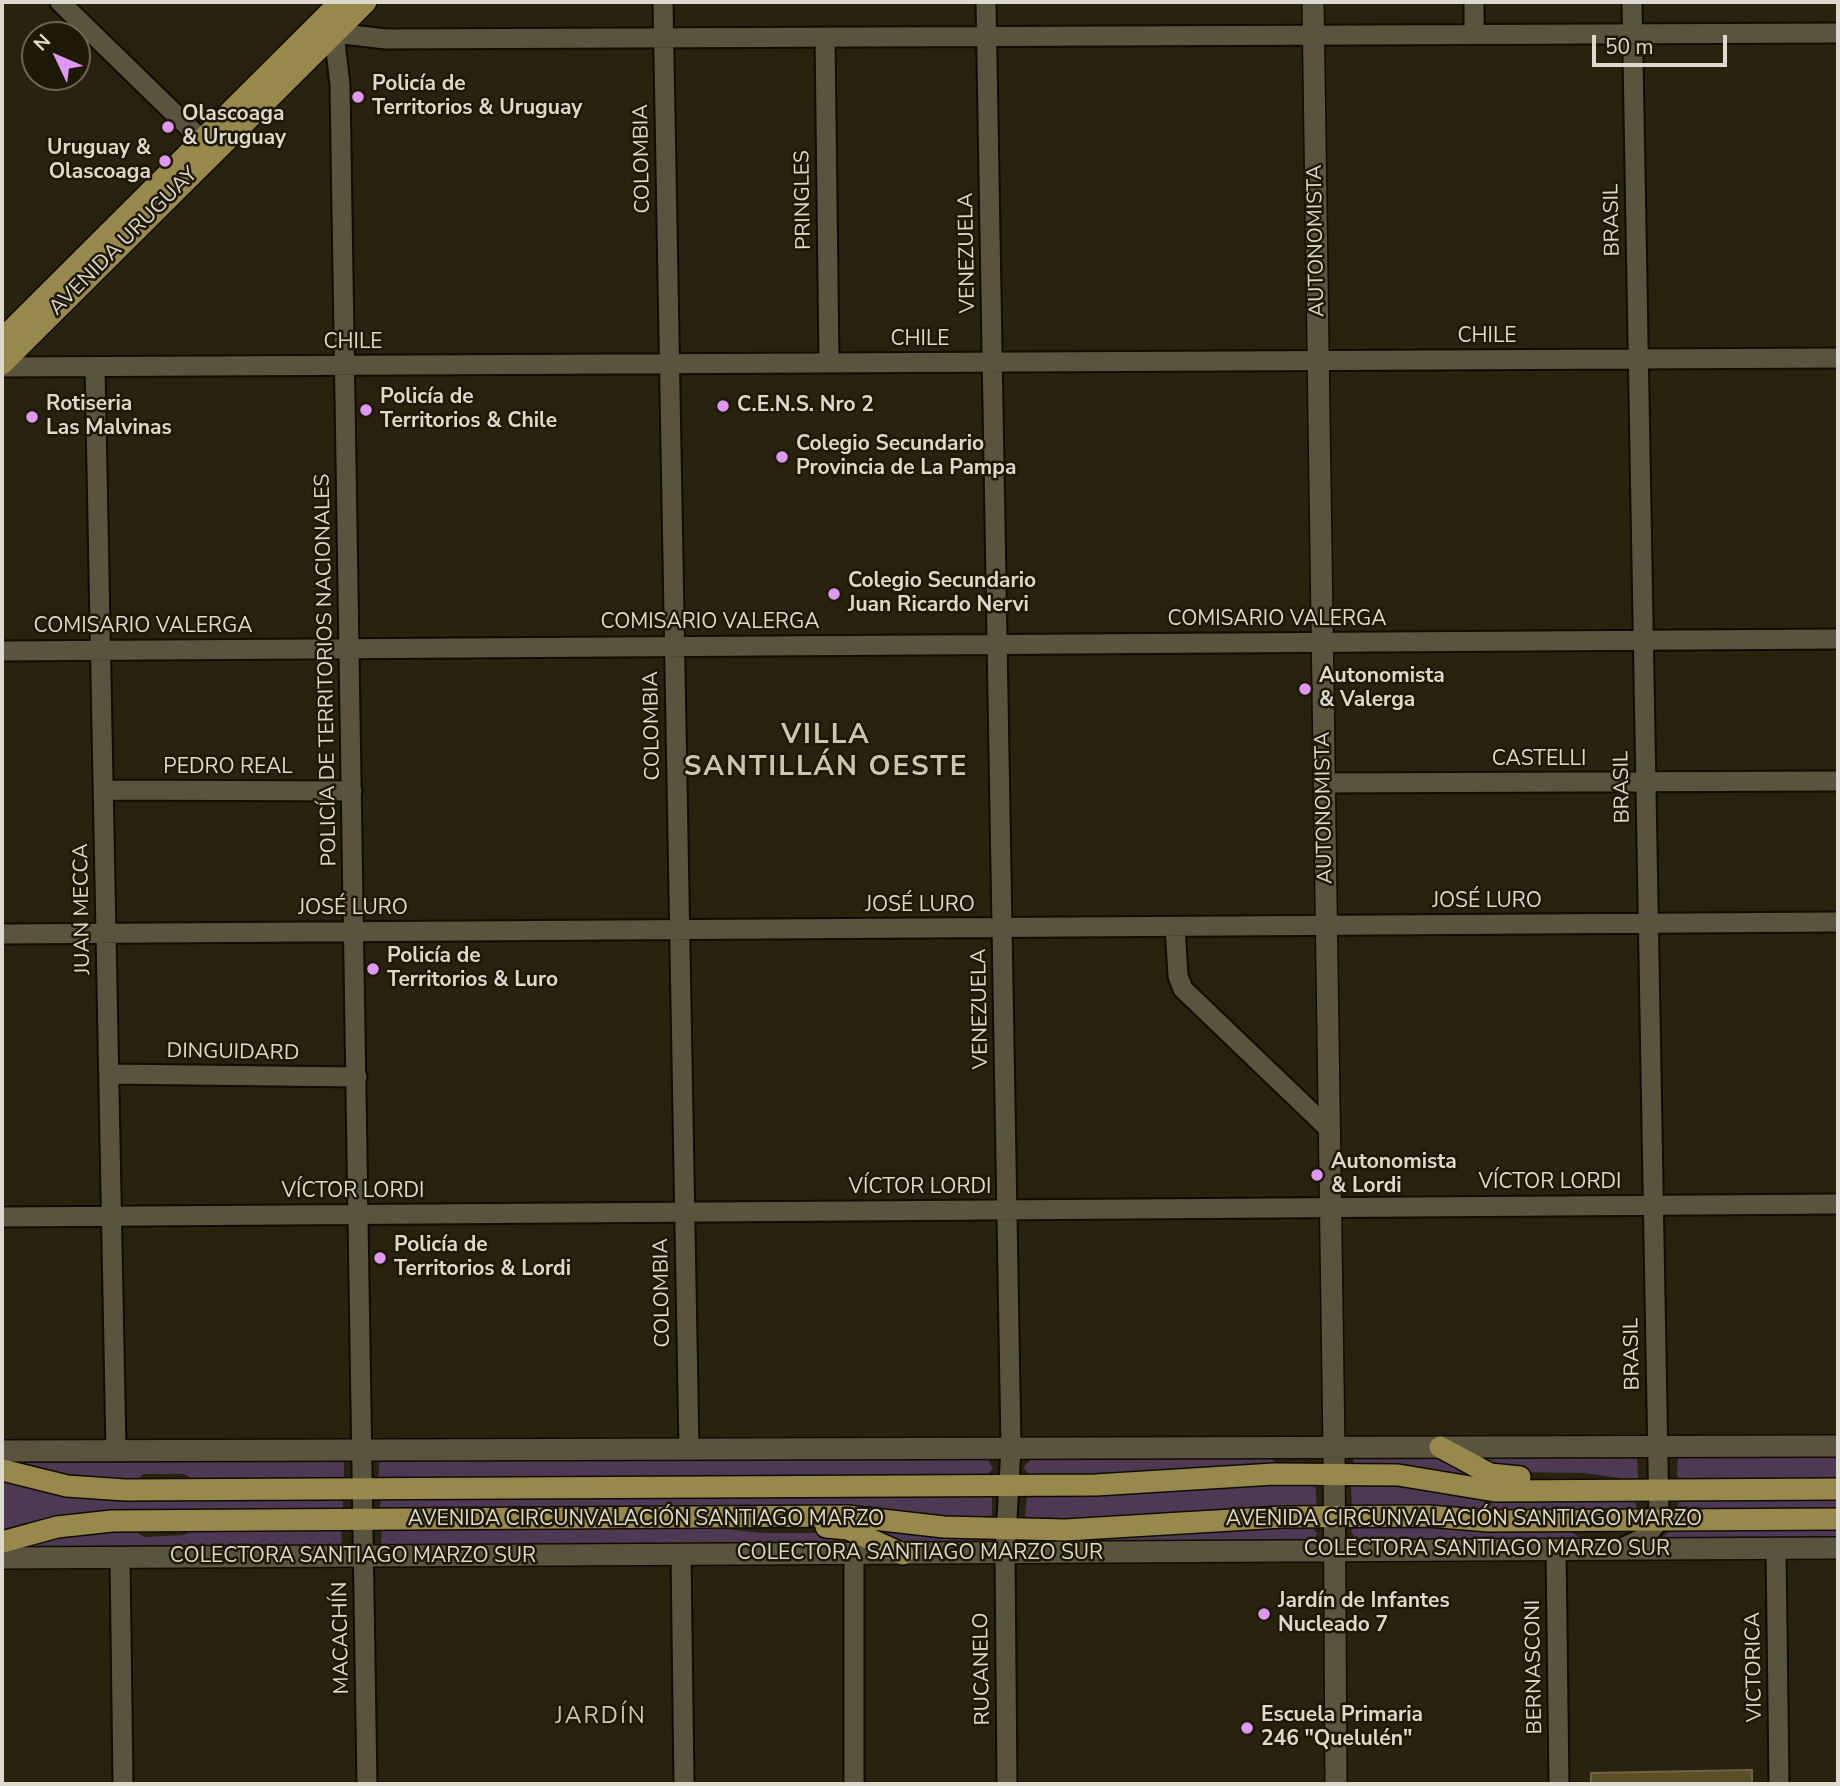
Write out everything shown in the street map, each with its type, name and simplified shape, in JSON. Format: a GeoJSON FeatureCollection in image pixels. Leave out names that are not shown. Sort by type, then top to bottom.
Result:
{"type":"FeatureCollection","features":[{"type":"Feature","properties":{"kind":"main road","name":"AVENIDA URUGUAY"},"geometry":{"type":"LineString","coordinates":[[327,27],[340,2]]}},
{"type":"Feature","properties":{"kind":"main road","name":"AVENIDA URUGUAY"},"geometry":{"type":"LineString","coordinates":[[2,366],[208,146],[327,27],[366,2]]}},
{"type":"Feature","properties":{"kind":"main road","name":"AVENIDA URUGUAY"},"geometry":{"type":"LineString","coordinates":[[2,338],[208,146]]}},
{"type":"Feature","properties":{"kind":"main road"},"geometry":{"type":"LineString","coordinates":[[1440,1447],[1494,1476],[1587,1479],[1629,1490]]}},
{"type":"Feature","properties":{"kind":"main road","name":"AVENIDA CIRCUNVALACIÓN SANTIAGO MARZO"},"geometry":{"type":"LineString","coordinates":[[2,1471],[40,1482],[96,1489],[1106,1485],[1249,1474],[1412,1477],[1485,1490],[1838,1489]]}},
{"type":"Feature","properties":{"kind":"main road","name":"AVENIDA CIRCUNVALACIÓN SANTIAGO MARZO"},"geometry":{"type":"LineString","coordinates":[[2,1542],[57,1527],[111,1521],[856,1516],[936,1527],[1076,1530],[1247,1517],[1427,1516],[1489,1521],[1838,1519]]}},
{"type":"Feature","properties":{"kind":"main road"},"geometry":{"type":"LineString","coordinates":[[720,1517],[761,1526],[842,1528],[903,1554]]}},
{"type":"Feature","properties":{"kind":"street"},"geometry":{"type":"LineString","coordinates":[[60,2],[208,146]]}},
{"type":"Feature","properties":{"kind":"street","name":"COLOMBIA"},"geometry":{"type":"LineString","coordinates":[[663,2],[689,1449]]}},
{"type":"Feature","properties":{"kind":"street","name":"VENEZUELA"},"geometry":{"type":"LineString","coordinates":[[986,2],[1011,1448],[1005,1553]]}},
{"type":"Feature","properties":{"kind":"street","name":"AUTONOMISTA"},"geometry":{"type":"LineString","coordinates":[[1314,2],[1334,1447],[1336,1784]]}},
{"type":"Feature","properties":{"kind":"street"},"geometry":{"type":"LineString","coordinates":[[1474,2],[1474,34]]}},
{"type":"Feature","properties":{"kind":"street","name":"BRASIL"},"geometry":{"type":"LineString","coordinates":[[1632,2],[1658,1520]]}},
{"type":"Feature","properties":{"kind":"street"},"geometry":{"type":"LineString","coordinates":[[327,27],[386,39],[1838,33]]}},
{"type":"Feature","properties":{"kind":"street","name":"POLICÍA DE TERRITORIOS NACIONALES"},"geometry":{"type":"LineString","coordinates":[[327,27],[340,94],[363,1450]]}},
{"type":"Feature","properties":{"kind":"street","name":"PRINGLES"},"geometry":{"type":"LineString","coordinates":[[825,37],[829,363]]}},
{"type":"Feature","properties":{"kind":"street","name":"CHILE"},"geometry":{"type":"LineString","coordinates":[[2,366],[1838,358]]}},
{"type":"Feature","properties":{"kind":"street","name":"JUAN MECCA"},"geometry":{"type":"LineString","coordinates":[[95,367],[116,1450]]}},
{"type":"Feature","properties":{"kind":"street","name":"COMISARIO VALERGA"},"geometry":{"type":"LineString","coordinates":[[2,651],[1838,639]]}},
{"type":"Feature","properties":{"kind":"street","name":"CASTELLI"},"geometry":{"type":"LineString","coordinates":[[1325,783],[1838,782]]}},
{"type":"Feature","properties":{"kind":"street","name":"PEDRO REAL"},"geometry":{"type":"LineString","coordinates":[[103,790],[352,791]]}},
{"type":"Feature","properties":{"kind":"street","name":"JOSÉ LURO"},"geometry":{"type":"LineString","coordinates":[[2,934],[1838,922]]}},
{"type":"Feature","properties":{"kind":"street"},"geometry":{"type":"LineString","coordinates":[[1175,927],[1178,976],[1183,989],[1330,1130]]}},
{"type":"Feature","properties":{"kind":"street","name":"DINGUIDARD"},"geometry":{"type":"LineString","coordinates":[[109,1074],[357,1077]]}},
{"type":"Feature","properties":{"kind":"street","name":"VÍCTOR LORDI"},"geometry":{"type":"LineString","coordinates":[[2,1217],[1838,1204]]}},
{"type":"Feature","properties":{"kind":"street"},"geometry":{"type":"LineString","coordinates":[[2,1451],[1838,1446]]}},
{"type":"Feature","properties":{"kind":"street","name":"MACACHÍN"},"geometry":{"type":"LineString","coordinates":[[363,1450],[367,1784]]}},
{"type":"Feature","properties":{"kind":"street"},"geometry":{"type":"LineString","coordinates":[[1618,1549],[1646,1537],[1658,1520]]}},
{"type":"Feature","properties":{"kind":"street","name":"COLECTORA SANTIAGO MARZO SUR"},"geometry":{"type":"LineString","coordinates":[[2,1558],[1838,1548]]}},
{"type":"Feature","properties":{"kind":"street","name":"VICTORICA"},"geometry":{"type":"LineString","coordinates":[[1776,1549],[1779,1784]]}},
{"type":"Feature","properties":{"kind":"street","name":"BERNASCONI"},"geometry":{"type":"LineString","coordinates":[[1556,1550],[1559,1784]]}},
{"type":"Feature","properties":{"kind":"street","name":"RUCANELO"},"geometry":{"type":"LineString","coordinates":[[1005,1553],[1007,1784]]}},
{"type":"Feature","properties":{"kind":"street"},"geometry":{"type":"LineString","coordinates":[[854,1554],[854,1784]]}},
{"type":"Feature","properties":{"kind":"street"},"geometry":{"type":"LineString","coordinates":[[681,1555],[684,1784]]}},
{"type":"Feature","properties":{"kind":"street"},"geometry":{"type":"LineString","coordinates":[[120,1558],[123,1784]]}},
{"type":"Feature","properties":{"kind":"shaded area"},"geometry":{"type":"Polygon","coordinates":[[[1838,1454],[1838,1480],[1681,1480],[1677,1476],[1678,1456],[1838,1454]]]}},
{"type":"Feature","properties":{"kind":"shaded area"},"geometry":{"type":"Polygon","coordinates":[[[1352,1456],[1432,1457],[1487,1479],[1354,1465],[1352,1456]]]}},
{"type":"Feature","properties":{"kind":"shaded area"},"geometry":{"type":"Polygon","coordinates":[[[1637,1456],[1638,1477],[1635,1480],[1584,1473],[1508,1472],[1474,1457],[1637,1456]]]}},
{"type":"Feature","properties":{"kind":"shaded area"},"geometry":{"type":"Polygon","coordinates":[[[1275,1457],[1273,1463],[1154,1474],[1029,1476],[1024,1467],[1032,1458],[1275,1457]]]}},
{"type":"Feature","properties":{"kind":"shaded area"},"geometry":{"type":"Polygon","coordinates":[[[380,1458],[987,1458],[993,1468],[987,1476],[378,1479],[380,1458]]]}},
{"type":"Feature","properties":{"kind":"shaded area"},"geometry":{"type":"Polygon","coordinates":[[[4,1459],[344,1460],[344,1478],[197,1482],[184,1474],[144,1474],[131,1483],[46,1474],[4,1459]]]}},
{"type":"Feature","properties":{"kind":"shaded area"},"geometry":{"type":"Polygon","coordinates":[[[2,1479],[59,1494],[343,1499],[343,1508],[2,1533],[2,1479]]]}},
{"type":"Feature","properties":{"kind":"shaded area"},"geometry":{"type":"Polygon","coordinates":[[[1354,1482],[1634,1500],[1637,1507],[1635,1510],[1481,1511],[1434,1506],[1352,1507],[1351,1486],[1354,1482]]]}},
{"type":"Feature","properties":{"kind":"shaded area"},"geometry":{"type":"Polygon","coordinates":[[[1241,1484],[1315,1484],[1317,1507],[1082,1520],[1027,1519],[1025,1515],[1027,1495],[1241,1484]]]}},
{"type":"Feature","properties":{"kind":"shaded area"},"geometry":{"type":"Polygon","coordinates":[[[992,1494],[992,1515],[988,1519],[918,1515],[863,1506],[384,1511],[380,1507],[381,1499],[992,1494]]]}},
{"type":"Feature","properties":{"kind":"shaded area"},"geometry":{"type":"Polygon","coordinates":[[[1838,1499],[1838,1510],[1680,1510],[1677,1507],[1680,1500],[1838,1499]]]}},
{"type":"Feature","properties":{"kind":"shaded area"},"geometry":{"type":"Polygon","coordinates":[[[1360,1524],[1569,1531],[1581,1538],[1620,1537],[1636,1531],[1622,1539],[1355,1540],[1351,1530],[1360,1524]]]}},
{"type":"Feature","properties":{"kind":"shaded area"},"geometry":{"type":"Polygon","coordinates":[[[690,1525],[762,1533],[840,1533],[865,1545],[381,1547],[382,1528],[690,1525]]]}},
{"type":"Feature","properties":{"kind":"shaded area"},"geometry":{"type":"Polygon","coordinates":[[[1248,1526],[1313,1527],[1317,1534],[1313,1543],[1063,1542],[1248,1526]]]}},
{"type":"Feature","properties":{"kind":"shaded area"},"geometry":{"type":"Polygon","coordinates":[[[867,1527],[990,1538],[992,1542],[907,1544],[867,1527]]]}},
{"type":"Feature","properties":{"kind":"shaded area"},"geometry":{"type":"Polygon","coordinates":[[[130,1529],[145,1537],[184,1535],[196,1529],[341,1529],[342,1547],[338,1550],[13,1547],[52,1535],[130,1529]]]}},
{"type":"Feature","properties":{"kind":"shaded area"},"geometry":{"type":"Polygon","coordinates":[[[1838,1529],[1838,1540],[1657,1541],[1671,1530],[1838,1529]]]}},
{"type":"Feature","properties":{"kind":"building"},"geometry":{"type":"Polygon","coordinates":[[[1752,1770],[1752,1784],[1591,1784],[1591,1773],[1752,1770]]]}},
{"type":"Feature","properties":{"kind":"place","name":"Policía de Territorios & Uruguay"},"geometry":{"type":"Point","coordinates":[358,97]}},
{"type":"Feature","properties":{"kind":"place","name":"Olascoaga & Uruguay"},"geometry":{"type":"Point","coordinates":[168,127]}},
{"type":"Feature","properties":{"kind":"place","name":"Uruguay & Olascoaga"},"geometry":{"type":"Point","coordinates":[165,161]}},
{"type":"Feature","properties":{"kind":"place","name":"C.E.N.S. Nro 2"},"geometry":{"type":"Point","coordinates":[723,406]}},
{"type":"Feature","properties":{"kind":"place","name":"Policía de Territorios & Chile"},"geometry":{"type":"Point","coordinates":[366,410]}},
{"type":"Feature","properties":{"kind":"place","name":"Rotiseria Las Malvinas"},"geometry":{"type":"Point","coordinates":[32,417]}},
{"type":"Feature","properties":{"kind":"place","name":"Colegio Secundario Provincia de La Pampa"},"geometry":{"type":"Point","coordinates":[782,457]}},
{"type":"Feature","properties":{"kind":"place","name":"Colegio Secundario Juan Ricardo Nervi"},"geometry":{"type":"Point","coordinates":[834,594]}},
{"type":"Feature","properties":{"kind":"place","name":"Autonomista & Valerga"},"geometry":{"type":"Point","coordinates":[1305,689]}},
{"type":"Feature","properties":{"kind":"place","name":"Policía de Territorios & Luro"},"geometry":{"type":"Point","coordinates":[373,969]}},
{"type":"Feature","properties":{"kind":"place","name":"Autonomista & Lordi"},"geometry":{"type":"Point","coordinates":[1317,1175]}},
{"type":"Feature","properties":{"kind":"place","name":"Policía de Territorios & Lordi"},"geometry":{"type":"Point","coordinates":[380,1258]}},
{"type":"Feature","properties":{"kind":"place","name":"Jardín de Infantes Nucleado 7"},"geometry":{"type":"Point","coordinates":[1264,1614]}},
{"type":"Feature","properties":{"kind":"place","name":"Escuela Primaria 246 \"Quelulén\""},"geometry":{"type":"Point","coordinates":[1247,1728]}},
{"type":"Feature","properties":{"kind":"district","name":"VILLA SANTILLÁN OESTE"},"geometry":{"type":"Point","coordinates":[826,752]}},
{"type":"Feature","properties":{"kind":"district","name":"JARDÍN"},"geometry":{"type":"Point","coordinates":[601,1717]}}]}
